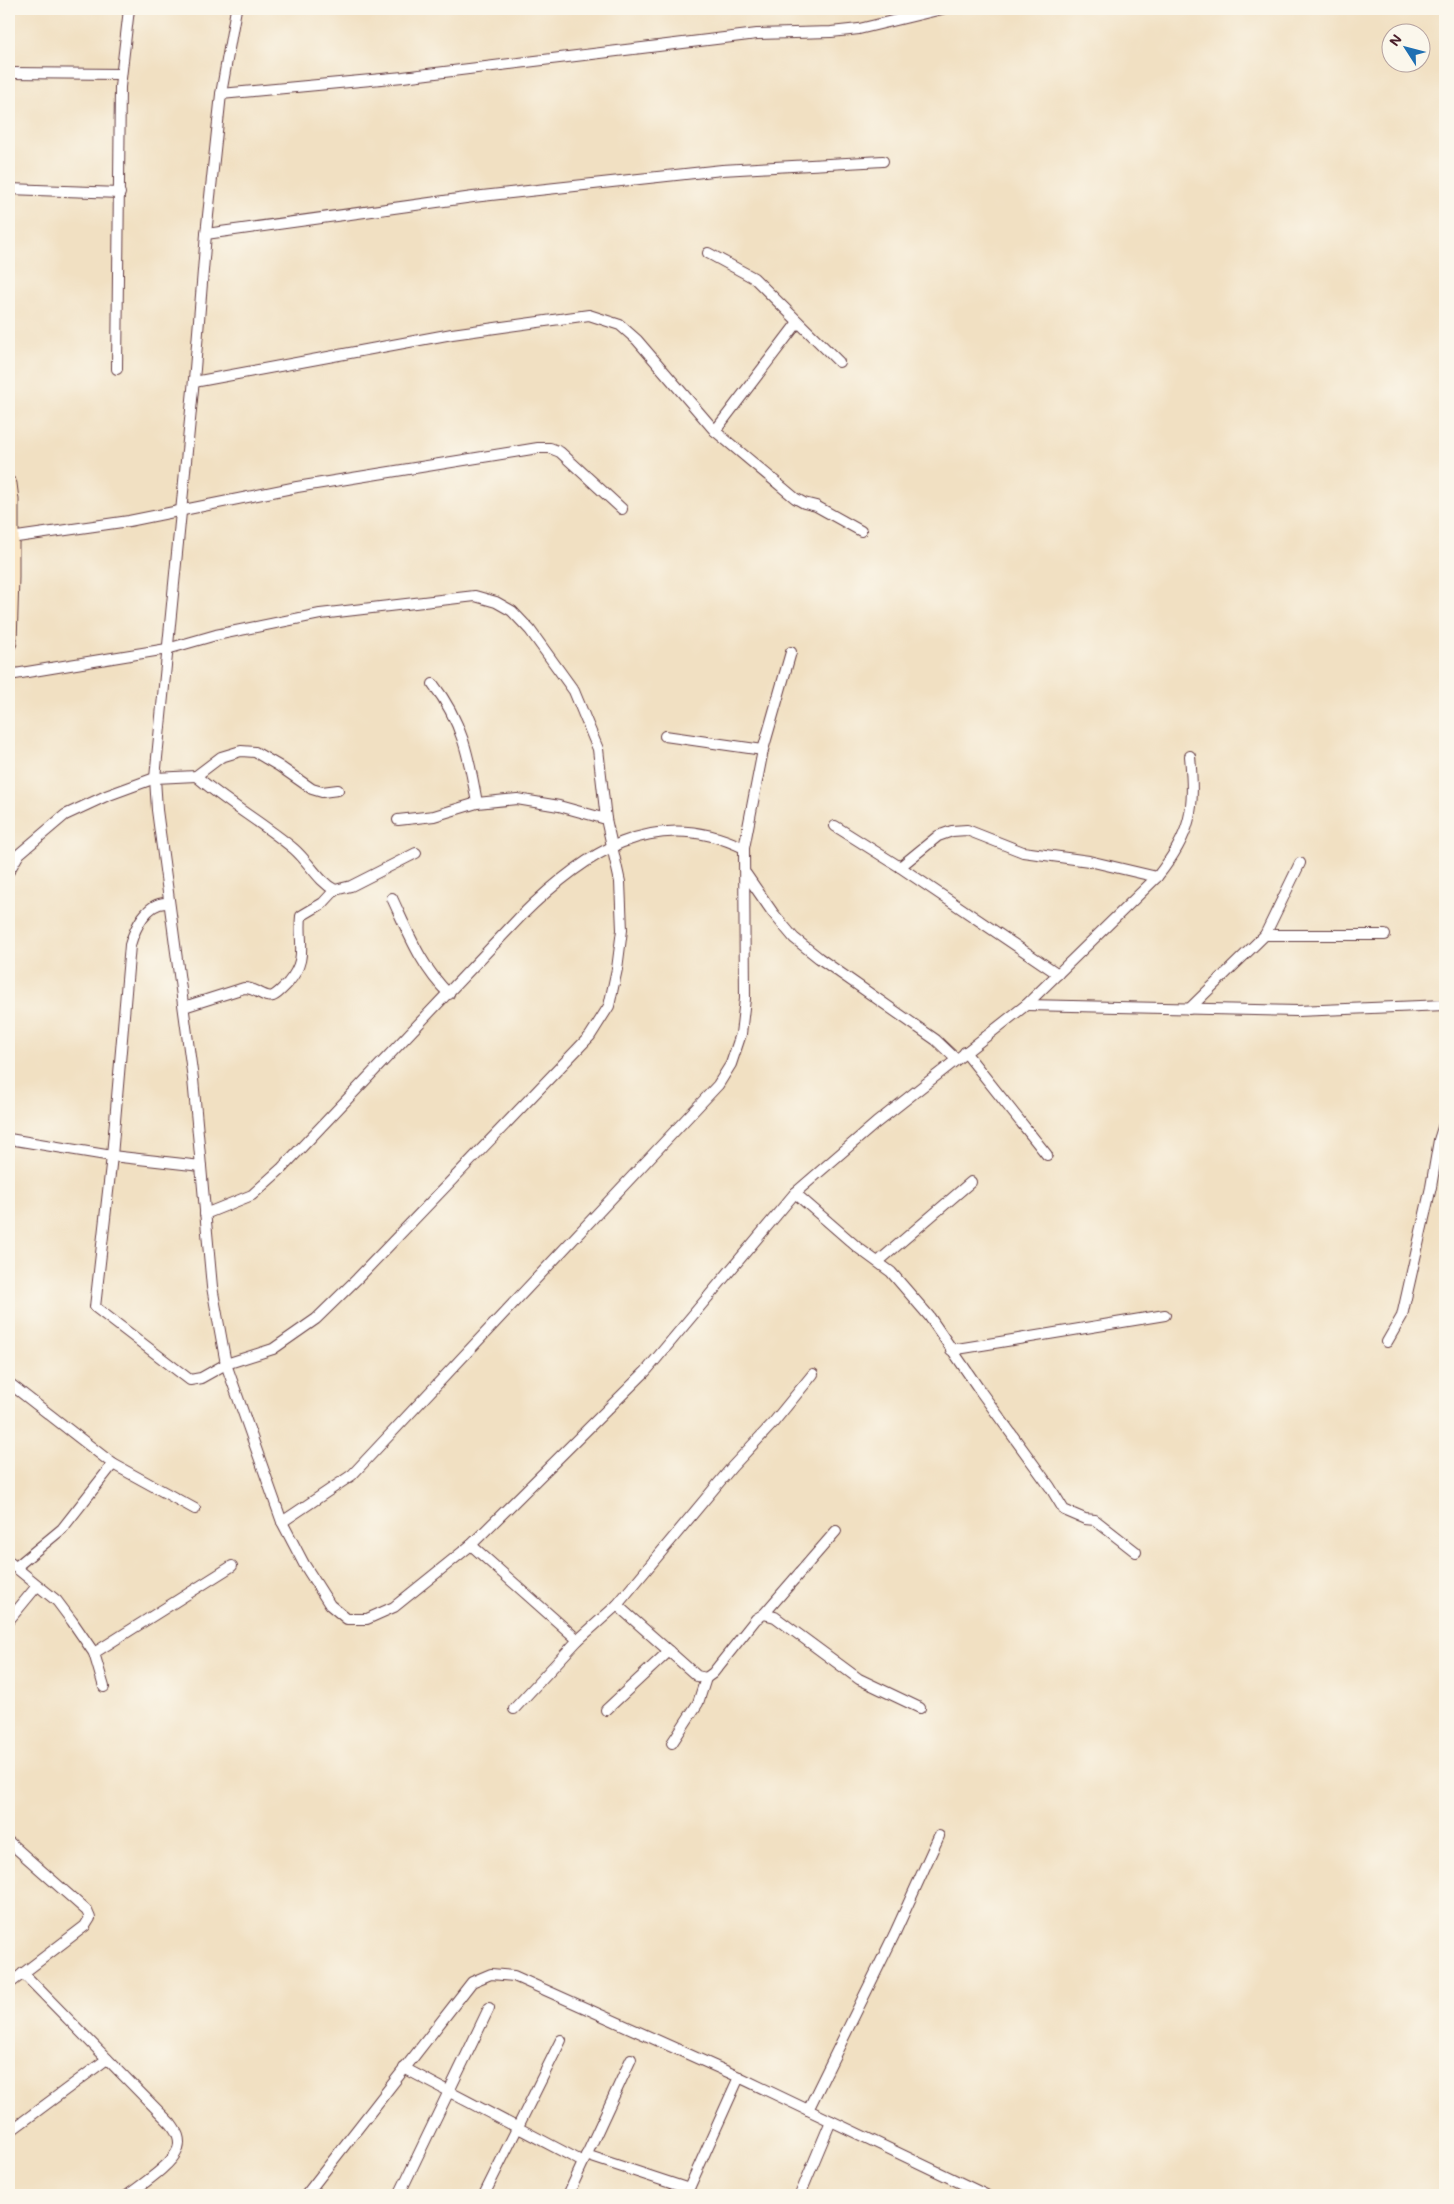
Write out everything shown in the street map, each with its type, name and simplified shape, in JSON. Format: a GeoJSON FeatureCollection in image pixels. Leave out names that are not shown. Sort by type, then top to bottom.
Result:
{"type":"FeatureCollection","features":[{"type":"Feature","properties":{"kind":"street"},"geometry":{"type":"LineString","coordinates":[[117,369],[121,74],[129,9]]}},
{"type":"Feature","properties":{"kind":"street"},"geometry":{"type":"LineString","coordinates":[[236,9],[221,94],[206,234],[194,382],[166,649],[155,778],[168,903],[194,1079],[212,1287],[226,1364],[282,1522],[304,1564],[330,1606],[347,1619],[368,1619],[394,1607],[471,1545],[646,1371],[796,1192],[876,1123],[1026,1005],[1157,877],[1170,861],[1190,823],[1194,792],[1190,756]]}},
{"type":"Feature","properties":{"kind":"street"},"geometry":{"type":"LineString","coordinates":[[221,94],[403,77],[757,34],[831,32],[858,29],[942,9]]}},
{"type":"Feature","properties":{"kind":"street"},"geometry":{"type":"LineString","coordinates":[[9,73],[121,74]]}},
{"type":"Feature","properties":{"kind":"street"},"geometry":{"type":"LineString","coordinates":[[206,234],[492,195],[722,170],[883,161]]}},
{"type":"Feature","properties":{"kind":"street"},"geometry":{"type":"LineString","coordinates":[[9,189],[120,193]]}},
{"type":"Feature","properties":{"kind":"street"},"geometry":{"type":"LineString","coordinates":[[708,253],[754,278],[839,362]]}},
{"type":"Feature","properties":{"kind":"street"},"geometry":{"type":"LineString","coordinates":[[194,382],[452,334],[590,315],[620,325],[637,340],[715,431],[795,498],[816,506],[861,531]]}},
{"type":"Feature","properties":{"kind":"street"},"geometry":{"type":"LineString","coordinates":[[715,431],[798,322]]}},
{"type":"Feature","properties":{"kind":"street"},"geometry":{"type":"LineString","coordinates":[[10,538],[129,521],[298,487],[538,448],[550,448],[560,452],[622,509]]}},
{"type":"Feature","properties":{"kind":"street"},"geometry":{"type":"LineString","coordinates":[[9,484],[9,643]]}},
{"type":"Feature","properties":{"kind":"street"},"geometry":{"type":"LineString","coordinates":[[9,675],[166,649],[216,635],[320,614],[475,596],[496,602],[512,610],[530,630],[574,691],[598,749],[606,818],[620,882],[622,930],[609,1006],[590,1036],[357,1279],[316,1319],[273,1349],[226,1364],[202,1378],[190,1380],[95,1307],[112,1156],[130,946],[134,932],[144,916],[155,905],[161,902],[168,903]]}},
{"type":"Feature","properties":{"kind":"street"},"geometry":{"type":"LineString","coordinates":[[282,1522],[352,1475],[718,1085],[731,1064],[741,1034],[746,999],[746,874],[744,848],[763,750],[790,652]]}},
{"type":"Feature","properties":{"kind":"street"},"geometry":{"type":"LineString","coordinates":[[433,684],[447,702],[459,725],[470,762],[477,802]]}},
{"type":"Feature","properties":{"kind":"street"},"geometry":{"type":"LineString","coordinates":[[665,736],[763,750]]}},
{"type":"Feature","properties":{"kind":"street"},"geometry":{"type":"LineString","coordinates":[[9,871],[14,853],[65,816],[106,796],[155,778],[196,776],[221,757],[241,751],[255,752],[312,789],[322,792],[338,790]]}},
{"type":"Feature","properties":{"kind":"street"},"geometry":{"type":"LineString","coordinates":[[196,776],[218,795],[295,850],[326,885],[335,890]]}},
{"type":"Feature","properties":{"kind":"street"},"geometry":{"type":"LineString","coordinates":[[398,820],[434,816],[477,802],[517,799],[559,806],[606,818]]}},
{"type":"Feature","properties":{"kind":"street"},"geometry":{"type":"LineString","coordinates":[[835,826],[900,866],[1058,974]]}},
{"type":"Feature","properties":{"kind":"street"},"geometry":{"type":"LineString","coordinates":[[900,866],[938,836],[952,831],[967,830],[1023,852],[1089,861],[1157,877]]}},
{"type":"Feature","properties":{"kind":"street"},"geometry":{"type":"LineString","coordinates":[[205,1214],[252,1195],[282,1168],[546,890],[581,863],[613,845],[636,837],[676,832],[706,833],[744,848]]}},
{"type":"Feature","properties":{"kind":"street"},"geometry":{"type":"LineString","coordinates":[[184,1007],[244,988],[254,988],[264,996],[273,996],[285,987],[296,974],[302,956],[301,916],[323,903],[335,890],[351,886],[416,853]]}},
{"type":"Feature","properties":{"kind":"street"},"geometry":{"type":"LineString","coordinates":[[1189,1009],[1265,935],[1300,862]]}},
{"type":"Feature","properties":{"kind":"street"},"geometry":{"type":"LineString","coordinates":[[746,874],[773,913],[794,938],[819,958],[936,1040],[956,1059]]}},
{"type":"Feature","properties":{"kind":"street"},"geometry":{"type":"LineString","coordinates":[[392,898],[421,960],[434,979],[449,994]]}},
{"type":"Feature","properties":{"kind":"street"},"geometry":{"type":"LineString","coordinates":[[1265,935],[1385,936]]}},
{"type":"Feature","properties":{"kind":"street"},"geometry":{"type":"LineString","coordinates":[[1026,1005],[1297,1011],[1445,1006]]}},
{"type":"Feature","properties":{"kind":"street"},"geometry":{"type":"LineString","coordinates":[[965,1052],[1047,1155]]}},
{"type":"Feature","properties":{"kind":"street"},"geometry":{"type":"LineString","coordinates":[[1387,1342],[1402,1316],[1431,1187],[1439,1140],[1445,1121]]}},
{"type":"Feature","properties":{"kind":"street"},"geometry":{"type":"LineString","coordinates":[[9,1139],[112,1156],[201,1166]]}},
{"type":"Feature","properties":{"kind":"street"},"geometry":{"type":"LineString","coordinates":[[879,1261],[971,1182]]}},
{"type":"Feature","properties":{"kind":"street"},"geometry":{"type":"LineString","coordinates":[[796,1192],[857,1247],[879,1261],[929,1316],[951,1350],[1050,1487],[1064,1510],[1085,1519],[1095,1520],[1136,1552]]}},
{"type":"Feature","properties":{"kind":"street"},"geometry":{"type":"LineString","coordinates":[[951,1350],[1165,1315]]}},
{"type":"Feature","properties":{"kind":"street"},"geometry":{"type":"LineString","coordinates":[[514,1709],[578,1640],[617,1605],[732,1467],[773,1423],[813,1374]]}},
{"type":"Feature","properties":{"kind":"street"},"geometry":{"type":"LineString","coordinates":[[9,1383],[113,1464],[195,1509]]}},
{"type":"Feature","properties":{"kind":"street"},"geometry":{"type":"LineString","coordinates":[[104,1687],[94,1653],[57,1601],[12,1564],[62,1529],[113,1464]]}},
{"type":"Feature","properties":{"kind":"street"},"geometry":{"type":"LineString","coordinates":[[672,1743],[698,1703],[706,1678],[713,1673],[756,1620],[764,1614],[836,1531]]}},
{"type":"Feature","properties":{"kind":"street"},"geometry":{"type":"LineString","coordinates":[[471,1545],[578,1640]]}},
{"type":"Feature","properties":{"kind":"street"},"geometry":{"type":"LineString","coordinates":[[94,1653],[232,1566]]}},
{"type":"Feature","properties":{"kind":"street"},"geometry":{"type":"LineString","coordinates":[[9,1620],[38,1586]]}},
{"type":"Feature","properties":{"kind":"street"},"geometry":{"type":"LineString","coordinates":[[617,1605],[697,1676],[706,1678]]}},
{"type":"Feature","properties":{"kind":"street"},"geometry":{"type":"LineString","coordinates":[[764,1614],[775,1617],[859,1679],[920,1708]]}},
{"type":"Feature","properties":{"kind":"street"},"geometry":{"type":"LineString","coordinates":[[606,1710],[669,1651]]}},
{"type":"Feature","properties":{"kind":"street"},"geometry":{"type":"LineString","coordinates":[[808,2110],[894,1936],[939,1836]]}},
{"type":"Feature","properties":{"kind":"street"},"geometry":{"type":"LineString","coordinates":[[9,1842],[87,1911],[90,1918],[85,1926],[9,1984]]}},
{"type":"Feature","properties":{"kind":"street"},"geometry":{"type":"LineString","coordinates":[[23,1974],[171,2124],[179,2135],[178,2149],[170,2161],[128,2195]]}},
{"type":"Feature","properties":{"kind":"street"},"geometry":{"type":"LineString","coordinates":[[306,2195],[472,1982],[491,1974],[514,1976],[740,2077],[986,2195]]}},
{"type":"Feature","properties":{"kind":"street"},"geometry":{"type":"LineString","coordinates":[[399,2195],[488,2008]]}},
{"type":"Feature","properties":{"kind":"street"},"geometry":{"type":"LineString","coordinates":[[484,2195],[561,2040]]}},
{"type":"Feature","properties":{"kind":"street"},"geometry":{"type":"LineString","coordinates":[[9,2132],[107,2059]]}},
{"type":"Feature","properties":{"kind":"street"},"geometry":{"type":"LineString","coordinates":[[568,2195],[631,2059]]}},
{"type":"Feature","properties":{"kind":"street"},"geometry":{"type":"LineString","coordinates":[[404,2068],[517,2128],[585,2158],[688,2192],[740,2077]]}},
{"type":"Feature","properties":{"kind":"street"},"geometry":{"type":"LineString","coordinates":[[800,2195],[831,2121]]}}]}
